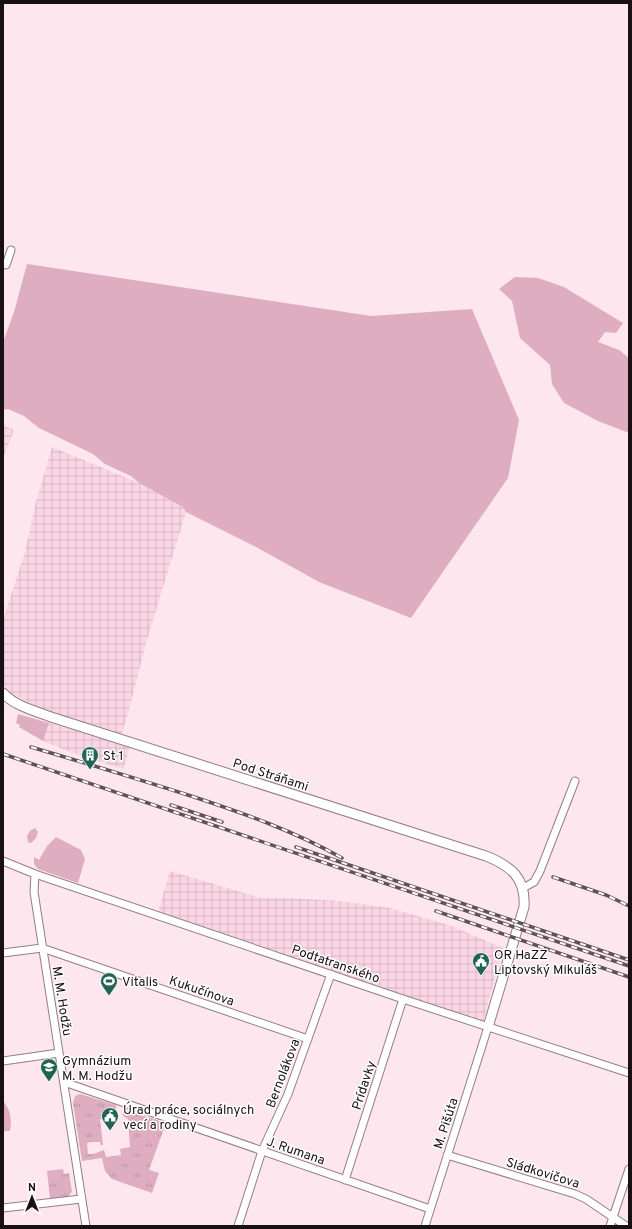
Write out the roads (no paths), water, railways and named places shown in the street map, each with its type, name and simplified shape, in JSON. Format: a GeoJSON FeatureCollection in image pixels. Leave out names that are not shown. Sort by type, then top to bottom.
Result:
{"type":"FeatureCollection","features":[{"type":"Feature","properties":{"kind":"street"},"geometry":{"type":"LineString","coordinates":[[6,265],[7,254]]}},
{"type":"Feature","properties":{"kind":"street","name":"Pod Stráňami"},"geometry":{"type":"LineString","coordinates":[[3,692],[11,700],[51,717],[486,856],[504,864],[517,876],[523,888],[524,907],[488,1027]]}},
{"type":"Feature","properties":{"kind":"street"},"geometry":{"type":"LineString","coordinates":[[523,888],[534,882],[540,871],[575,781]]}},
{"type":"Feature","properties":{"kind":"street","name":"Podtatranského"},"geometry":{"type":"LineString","coordinates":[[3,861],[35,874],[404,999],[629,1073]]}},
{"type":"Feature","properties":{"kind":"street","name":"M. M. Hodžu"},"geometry":{"type":"LineString","coordinates":[[35,874],[34,892],[42,948],[86,1226]]}},
{"type":"Feature","properties":{"kind":"street"},"geometry":{"type":"LineString","coordinates":[[3,953],[42,948]]}},
{"type":"Feature","properties":{"kind":"street","name":"Kukučínova"},"geometry":{"type":"LineString","coordinates":[[42,948],[308,1039]]}},
{"type":"Feature","properties":{"kind":"street","name":"Bernolákova"},"geometry":{"type":"LineString","coordinates":[[238,1226],[262,1151],[288,1094],[331,974]]}},
{"type":"Feature","properties":{"kind":"street","name":"Prídavky"},"geometry":{"type":"LineString","coordinates":[[346,1180],[404,999]]}},
{"type":"Feature","properties":{"kind":"street","name":"M. Pišúta"},"geometry":{"type":"LineString","coordinates":[[425,1226],[488,1027]]}},
{"type":"Feature","properties":{"kind":"street"},"geometry":{"type":"LineString","coordinates":[[3,1061],[59,1053]]}},
{"type":"Feature","properties":{"kind":"street","name":"J. Rumana"},"geometry":{"type":"LineString","coordinates":[[64,1082],[430,1209]]}},
{"type":"Feature","properties":{"kind":"street","name":"Sládkovičova"},"geometry":{"type":"LineString","coordinates":[[447,1155],[575,1194],[586,1199],[626,1226]]}},
{"type":"Feature","properties":{"kind":"street"},"geometry":{"type":"LineString","coordinates":[[610,1226],[629,1169]]}},
{"type":"Feature","properties":{"kind":"street"},"geometry":{"type":"LineString","coordinates":[[3,1208],[81,1200]]}},
{"type":"Feature","properties":{"kind":"railway"},"geometry":{"type":"LineString","coordinates":[[31,747],[151,783],[230,809],[287,831],[342,858]]}},
{"type":"Feature","properties":{"kind":"railway"},"geometry":{"type":"LineString","coordinates":[[3,754],[629,966]]}},
{"type":"Feature","properties":{"kind":"railway"},"geometry":{"type":"LineString","coordinates":[[171,805],[222,822]]}},
{"type":"Feature","properties":{"kind":"railway"},"geometry":{"type":"LineString","coordinates":[[296,847],[629,960]]}},
{"type":"Feature","properties":{"kind":"railway"},"geometry":{"type":"LineString","coordinates":[[553,877],[606,895],[629,906]]}},
{"type":"Feature","properties":{"kind":"railway"},"geometry":{"type":"LineString","coordinates":[[436,911],[629,977]]}},
{"type":"Feature","properties":{"kind":"place","name":"St 1"},"geometry":{"type":"Point","coordinates":[90,770]}},
{"type":"Feature","properties":{"kind":"place","name":"OR HaZZ Liptovský Mikuláš"},"geometry":{"type":"Point","coordinates":[481,976]}},
{"type":"Feature","properties":{"kind":"place","name":"Vitalis"},"geometry":{"type":"Point","coordinates":[109,996]}},
{"type":"Feature","properties":{"kind":"place","name":"Gymnázium M. M. Hodžu"},"geometry":{"type":"Point","coordinates":[49,1082]}},
{"type":"Feature","properties":{"kind":"place","name":"Úrad práce, sociálnych vecí a rodiny"},"geometry":{"type":"Point","coordinates":[110,1131]}}]}
